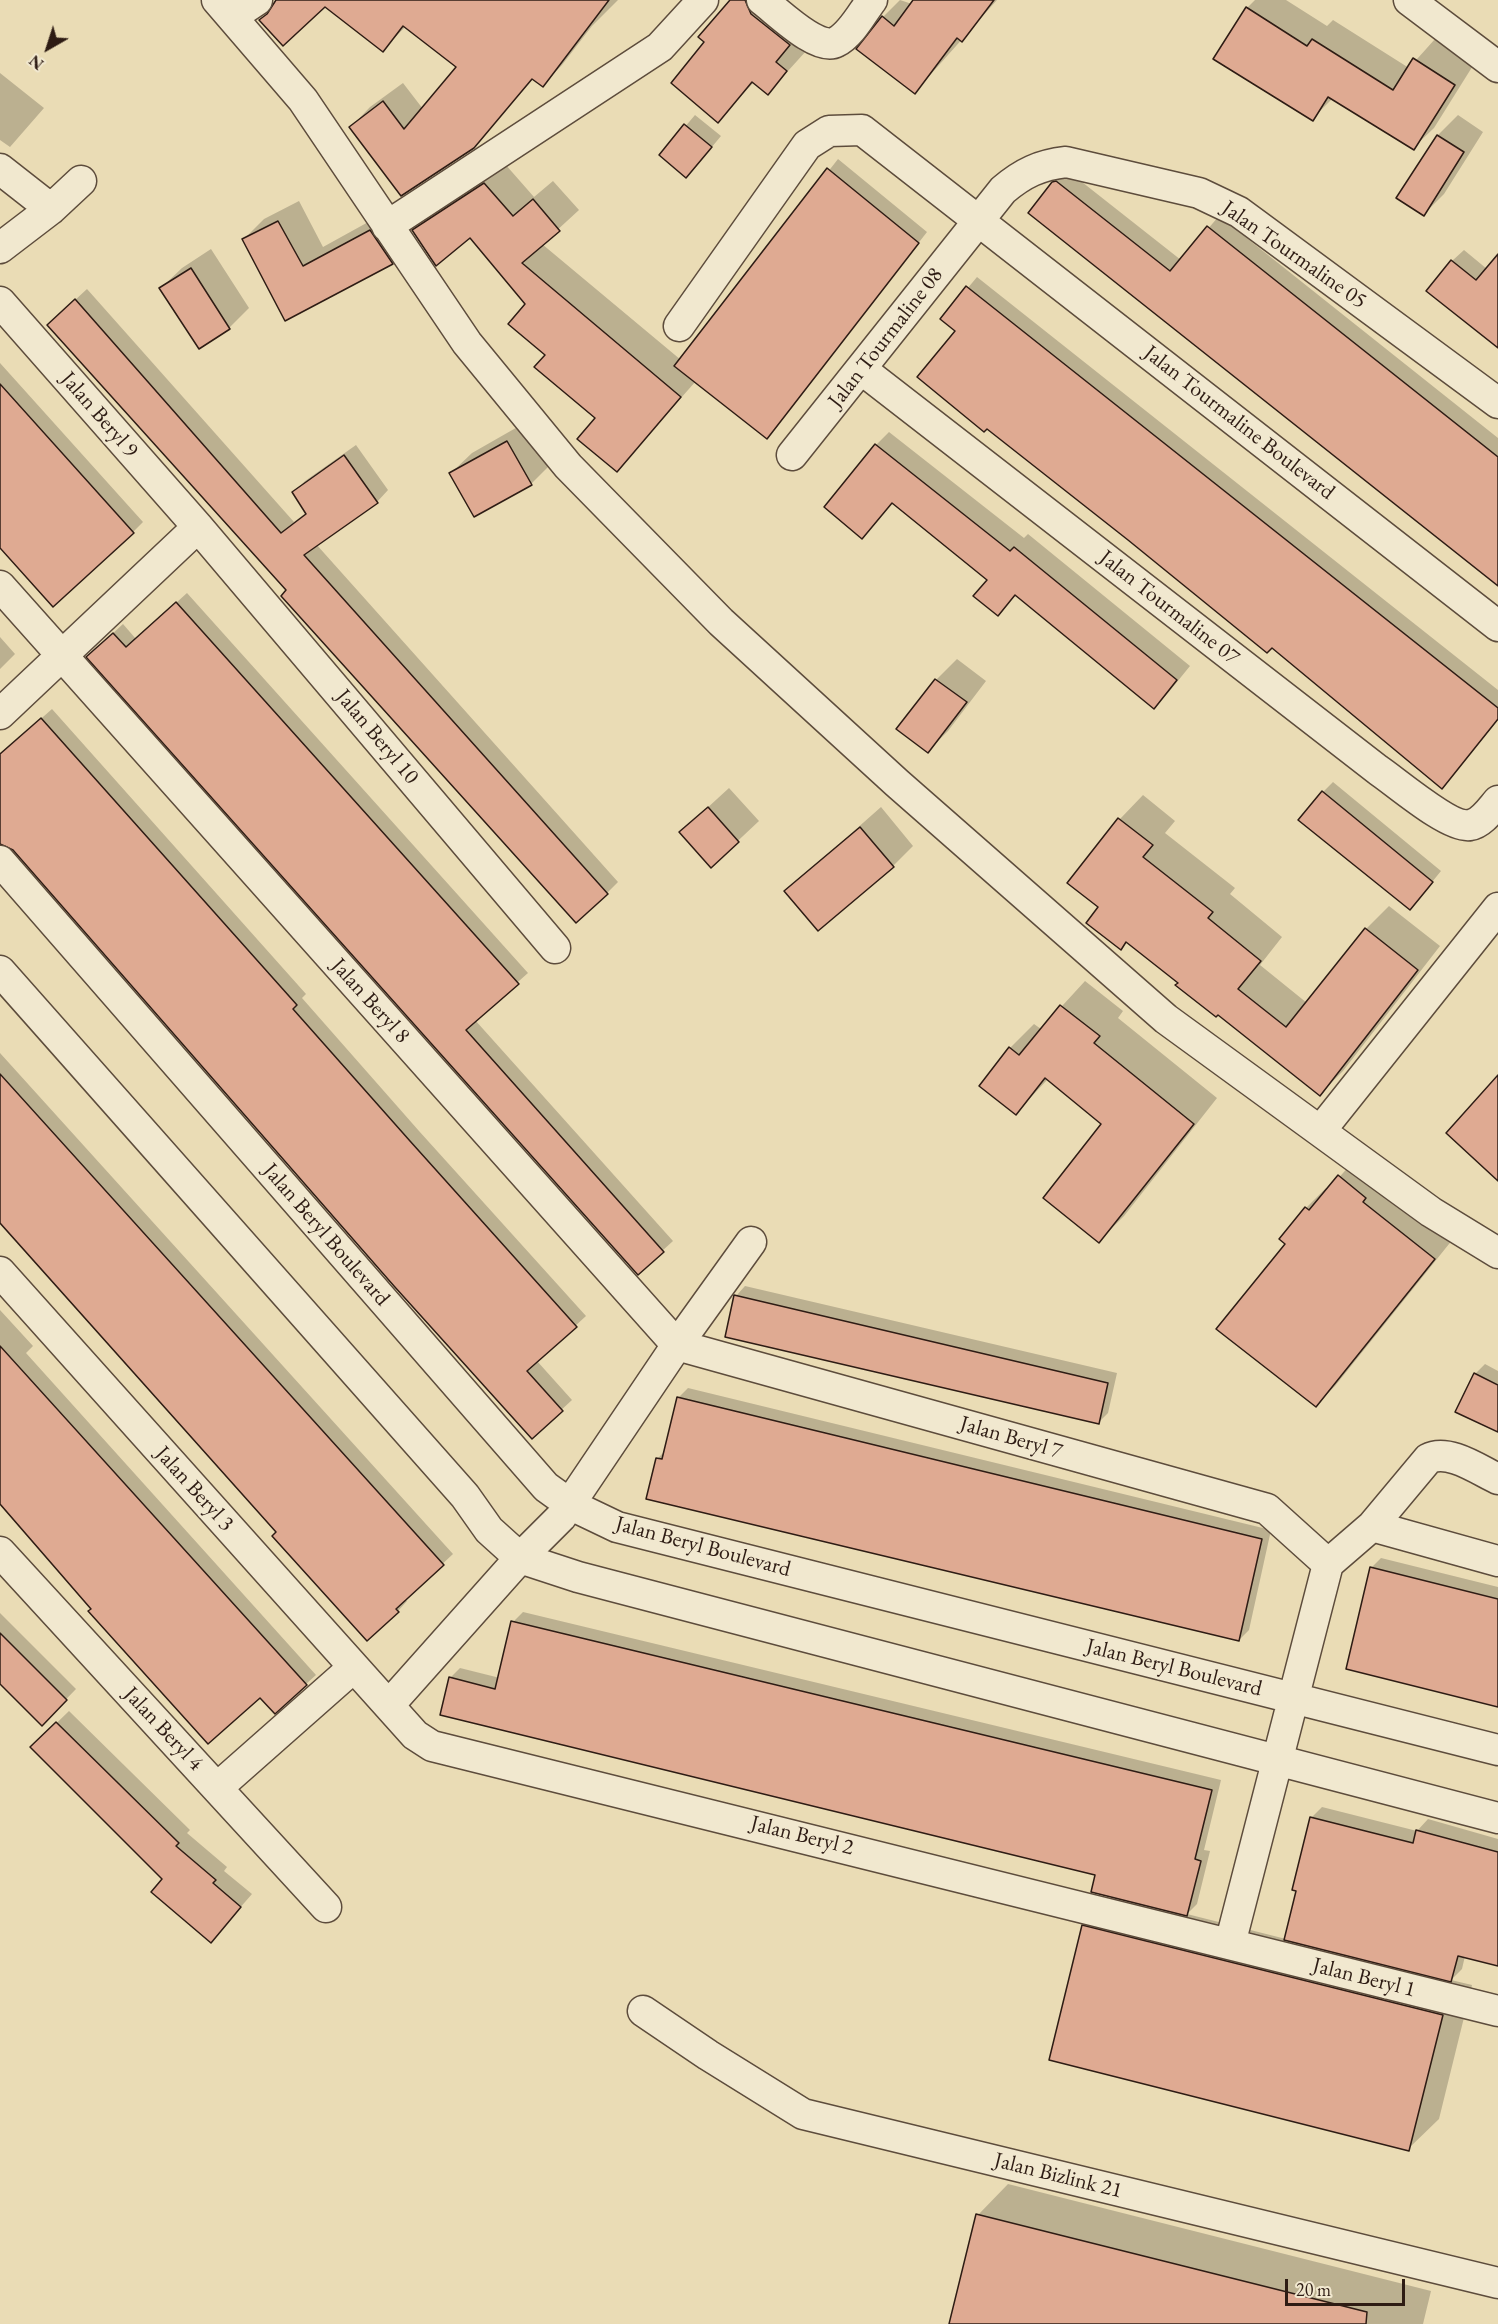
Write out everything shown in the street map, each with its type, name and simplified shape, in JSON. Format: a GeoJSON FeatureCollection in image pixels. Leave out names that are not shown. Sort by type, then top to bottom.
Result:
{"type":"FeatureCollection","features":[{"type":"Feature","properties":{"kind":"street"},"geometry":{"type":"LineString","coordinates":[[387,225],[660,47],[703,0]]}},
{"type":"Feature","properties":{"kind":"street"},"geometry":{"type":"LineString","coordinates":[[762,0],[810,37],[822,44],[835,44],[846,35],[872,0]]}},
{"type":"Feature","properties":{"kind":"street"},"geometry":{"type":"LineString","coordinates":[[1409,0],[1498,67]]}},
{"type":"Feature","properties":{"kind":"street"},"geometry":{"type":"LineString","coordinates":[[236,5],[467,343],[568,466],[721,622],[897,783],[1166,1019],[1322,1130],[1431,1212],[1498,1253]]}},
{"type":"Feature","properties":{"kind":"street","name":"Jalan Tourmaline Boulevard"},"geometry":{"type":"LineString","coordinates":[[679,326],[807,145],[829,131],[862,130],[1498,626]]}},
{"type":"Feature","properties":{"kind":"street","name":"Jalan Tourmaline 05"},"geometry":{"type":"LineString","coordinates":[[979,220],[1003,190],[1023,173],[1047,164],[1066,162],[1199,194],[1248,218],[1498,403]]}},
{"type":"Feature","properties":{"kind":"street"},"geometry":{"type":"LineString","coordinates":[[0,169],[51,209]]}},
{"type":"Feature","properties":{"kind":"street"},"geometry":{"type":"LineString","coordinates":[[0,248],[51,209],[81,181]]}},
{"type":"Feature","properties":{"kind":"street","name":"Jalan Tourmaline 08"},"geometry":{"type":"LineString","coordinates":[[792,455],[979,220]]}},
{"type":"Feature","properties":{"kind":"street","name":"Jalan Beryl 9"},"geometry":{"type":"LineString","coordinates":[[0,303],[198,527]]}},
{"type":"Feature","properties":{"kind":"street","name":"Jalan Tourmaline 07"},"geometry":{"type":"LineString","coordinates":[[861,369],[1378,770],[1453,823],[1470,825],[1491,809]]}},
{"type":"Feature","properties":{"kind":"street"},"geometry":{"type":"LineString","coordinates":[[0,714],[198,527]]}},
{"type":"Feature","properties":{"kind":"street","name":"Jalan Beryl 10"},"geometry":{"type":"LineString","coordinates":[[198,527],[555,948]]}},
{"type":"Feature","properties":{"kind":"street"},"geometry":{"type":"LineString","coordinates":[[0,586],[62,656]]}},
{"type":"Feature","properties":{"kind":"street","name":"Jalan Beryl 8"},"geometry":{"type":"LineString","coordinates":[[62,656],[677,1345]]}},
{"type":"Feature","properties":{"kind":"street","name":"Jalan Beryl Boulevard"},"geometry":{"type":"LineString","coordinates":[[0,861],[566,1511],[617,1527],[1498,1750]]}},
{"type":"Feature","properties":{"kind":"street"},"geometry":{"type":"LineString","coordinates":[[1322,1130],[1498,908]]}},
{"type":"Feature","properties":{"kind":"street"},"geometry":{"type":"LineString","coordinates":[[0,971],[465,1496],[489,1530],[578,1577],[1280,1748],[1498,1818]]}},
{"type":"Feature","properties":{"kind":"street"},"geometry":{"type":"LineString","coordinates":[[388,1705],[566,1511],[677,1345],[751,1242]]}},
{"type":"Feature","properties":{"kind":"street","name":"Jalan Beryl 3"},"geometry":{"type":"LineString","coordinates":[[0,1272],[388,1705]]}},
{"type":"Feature","properties":{"kind":"street","name":"Jalan Beryl 7"},"geometry":{"type":"LineString","coordinates":[[677,1345],[1267,1509],[1328,1564]]}},
{"type":"Feature","properties":{"kind":"street"},"geometry":{"type":"LineString","coordinates":[[1230,1944],[1328,1564],[1372,1526],[1428,1459],[1436,1454],[1446,1456],[1498,1479]]}},
{"type":"Feature","properties":{"kind":"street"},"geometry":{"type":"LineString","coordinates":[[1372,1526],[1498,1561]]}},
{"type":"Feature","properties":{"kind":"street","name":"Jalan Beryl 4"},"geometry":{"type":"LineString","coordinates":[[0,1552],[326,1907]]}},
{"type":"Feature","properties":{"kind":"street"},"geometry":{"type":"LineString","coordinates":[[217,1788],[354,1667]]}},
{"type":"Feature","properties":{"kind":"street","name":"Jalan Beryl 2"},"geometry":{"type":"LineString","coordinates":[[388,1705],[415,1735],[432,1746],[452,1752],[736,1819],[1230,1944]]}},
{"type":"Feature","properties":{"kind":"street","name":"Jalan Beryl 1"},"geometry":{"type":"LineString","coordinates":[[1230,1944],[1498,2011]]}},
{"type":"Feature","properties":{"kind":"street","name":"Jalan Bizlink 21"},"geometry":{"type":"LineString","coordinates":[[643,2011],[708,2055],[803,2114],[1498,2283]]}},
{"type":"Feature","properties":{"kind":"building"},"geometry":{"type":"Polygon","coordinates":[[[276,0],[609,0],[543,87],[532,79],[474,148],[401,196],[349,127],[383,101],[404,129],[456,67],[403,26],[383,52],[325,7],[283,46],[259,20],[267,14],[276,0]]]}},
{"type":"Feature","properties":{"kind":"building"},"geometry":{"type":"Polygon","coordinates":[[[730,0],[745,0],[751,14],[790,45],[776,62],[787,71],[768,95],[752,82],[718,123],[671,83],[704,42],[698,37],[730,0]]]}},
{"type":"Feature","properties":{"kind":"building"},"geometry":{"type":"Polygon","coordinates":[[[913,0],[994,0],[962,42],[957,38],[915,94],[856,49],[882,16],[894,26],[913,0]]]}},
{"type":"Feature","properties":{"kind":"building"},"geometry":{"type":"Polygon","coordinates":[[[1246,7],[1307,46],[1312,39],[1393,90],[1413,58],[1455,85],[1414,150],[1328,97],[1313,121],[1213,59],[1246,7]]]}},
{"type":"Feature","properties":{"kind":"building"},"geometry":{"type":"Polygon","coordinates":[[[684,124],[712,147],[686,178],[659,155],[684,124]]]}},
{"type":"Feature","properties":{"kind":"building"},"geometry":{"type":"Polygon","coordinates":[[[1437,135],[1464,152],[1424,216],[1396,198],[1437,135]]]}},
{"type":"Feature","properties":{"kind":"building"},"geometry":{"type":"Polygon","coordinates":[[[827,168],[919,243],[767,439],[674,366],[827,168]]]}},
{"type":"Feature","properties":{"kind":"building"},"geometry":{"type":"Polygon","coordinates":[[[1056,181],[1170,271],[1207,226],[1498,457],[1498,586],[1028,213],[1052,182],[1056,181]]]}},
{"type":"Feature","properties":{"kind":"building"},"geometry":{"type":"Polygon","coordinates":[[[484,183],[513,216],[533,199],[560,231],[522,263],[681,397],[617,472],[577,439],[595,418],[534,367],[545,355],[508,324],[525,304],[470,238],[436,266],[412,230],[484,183]]]}},
{"type":"Feature","properties":{"kind":"building"},"geometry":{"type":"Polygon","coordinates":[[[278,221],[303,266],[370,230],[393,264],[285,321],[242,239],[278,221]]]}},
{"type":"Feature","properties":{"kind":"building"},"geometry":{"type":"Polygon","coordinates":[[[1498,254],[1498,348],[1426,291],[1451,260],[1476,280],[1498,254]]]}},
{"type":"Feature","properties":{"kind":"building"},"geometry":{"type":"Polygon","coordinates":[[[191,268],[230,329],[199,349],[159,288],[191,268]]]}},
{"type":"Feature","properties":{"kind":"building"},"geometry":{"type":"Polygon","coordinates":[[[966,286],[1498,708],[1498,719],[1442,789],[1272,648],[1267,653],[1128,540],[987,429],[984,432],[917,377],[955,331],[940,319],[966,286]]]}},
{"type":"Feature","properties":{"kind":"building"},"geometry":{"type":"Polygon","coordinates":[[[75,299],[281,533],[306,514],[292,492],[344,455],[378,503],[304,555],[608,894],[576,923],[281,596],[286,590],[47,325],[75,299]]]}},
{"type":"Feature","properties":{"kind":"building"},"geometry":{"type":"Polygon","coordinates":[[[0,384],[134,533],[53,607],[0,548],[0,384]]]}},
{"type":"Feature","properties":{"kind":"building"},"geometry":{"type":"Polygon","coordinates":[[[507,441],[532,485],[474,517],[449,473],[507,441]]]}},
{"type":"Feature","properties":{"kind":"building"},"geometry":{"type":"Polygon","coordinates":[[[875,444],[1010,551],[1014,547],[1177,680],[1154,709],[1015,595],[998,616],[973,596],[987,580],[892,503],[862,539],[824,507],[875,444]]]}},
{"type":"Feature","properties":{"kind":"building"},"geometry":{"type":"Polygon","coordinates":[[[176,602],[519,984],[466,1030],[664,1252],[638,1275],[86,657],[113,633],[126,647],[176,602]]]}},
{"type":"Feature","properties":{"kind":"building"},"geometry":{"type":"Polygon","coordinates":[[[935,679],[967,702],[928,753],[896,729],[935,679]]]}},
{"type":"Feature","properties":{"kind":"building"},"geometry":{"type":"Polygon","coordinates":[[[41,718],[297,1005],[293,1009],[577,1327],[527,1371],[563,1411],[532,1439],[394,1286],[13,850],[0,844],[0,754],[41,718]]]}},
{"type":"Feature","properties":{"kind":"building"},"geometry":{"type":"Polygon","coordinates":[[[1322,791],[1433,882],[1410,910],[1298,820],[1322,791]]]}},
{"type":"Feature","properties":{"kind":"building"},"geometry":{"type":"Polygon","coordinates":[[[708,807],[739,842],[711,868],[679,832],[708,807]]]}},
{"type":"Feature","properties":{"kind":"building"},"geometry":{"type":"Polygon","coordinates":[[[1118,818],[1153,845],[1143,857],[1213,912],[1208,918],[1261,961],[1238,989],[1286,1027],[1365,928],[1418,970],[1320,1096],[1218,1015],[1216,1017],[1175,985],[1178,983],[1126,942],[1121,950],[1086,923],[1098,907],[1067,883],[1118,818]]]}},
{"type":"Feature","properties":{"kind":"building"},"geometry":{"type":"Polygon","coordinates":[[[860,827],[894,867],[818,931],[784,891],[860,827]]]}},
{"type":"Feature","properties":{"kind":"building"},"geometry":{"type":"Polygon","coordinates":[[[1060,1005],[1100,1036],[1094,1043],[1194,1124],[1099,1243],[1043,1198],[1101,1124],[1045,1078],[1016,1115],[979,1086],[1009,1047],[1019,1055],[1060,1005]]]}},
{"type":"Feature","properties":{"kind":"building"},"geometry":{"type":"Polygon","coordinates":[[[0,1074],[444,1565],[396,1609],[399,1612],[367,1641],[272,1536],[276,1532],[0,1223],[0,1074]]]}},
{"type":"Feature","properties":{"kind":"building"},"geometry":{"type":"Polygon","coordinates":[[[1498,1075],[1498,1181],[1446,1133],[1498,1075]]]}},
{"type":"Feature","properties":{"kind":"building"},"geometry":{"type":"Polygon","coordinates":[[[1338,1175],[1366,1198],[1363,1202],[1435,1259],[1316,1407],[1216,1329],[1285,1244],[1279,1239],[1305,1207],[1309,1210],[1338,1175]]]}},
{"type":"Feature","properties":{"kind":"building"},"geometry":{"type":"Polygon","coordinates":[[[734,1295],[1108,1383],[1099,1424],[725,1337],[734,1295]]]}},
{"type":"Feature","properties":{"kind":"building"},"geometry":{"type":"Polygon","coordinates":[[[0,1346],[307,1685],[275,1714],[260,1698],[208,1744],[88,1611],[91,1609],[0,1504],[0,1346]]]}},
{"type":"Feature","properties":{"kind":"building"},"geometry":{"type":"Polygon","coordinates":[[[1474,1373],[1498,1385],[1498,1432],[1455,1412],[1474,1373]]]}},
{"type":"Feature","properties":{"kind":"building"},"geometry":{"type":"Polygon","coordinates":[[[677,1397],[1262,1539],[1239,1641],[646,1499],[656,1458],[662,1459],[677,1397]]]}},
{"type":"Feature","properties":{"kind":"building"},"geometry":{"type":"Polygon","coordinates":[[[1370,1567],[1498,1599],[1498,1707],[1346,1669],[1370,1567]]]}},
{"type":"Feature","properties":{"kind":"building"},"geometry":{"type":"Polygon","coordinates":[[[511,1621],[1212,1790],[1195,1859],[1201,1861],[1187,1916],[1091,1892],[1095,1875],[440,1715],[449,1677],[495,1689],[511,1621]]]}},
{"type":"Feature","properties":{"kind":"building"},"geometry":{"type":"Polygon","coordinates":[[[0,1633],[67,1700],[42,1726],[0,1684],[0,1633]]]}},
{"type":"Feature","properties":{"kind":"building"},"geometry":{"type":"Polygon","coordinates":[[[56,1722],[179,1843],[176,1846],[216,1880],[213,1883],[241,1907],[211,1943],[151,1892],[162,1879],[30,1747],[56,1722]]]}},
{"type":"Feature","properties":{"kind":"building"},"geometry":{"type":"Polygon","coordinates":[[[1310,1817],[1413,1843],[1416,1830],[1498,1852],[1498,1966],[1458,1956],[1451,1982],[1284,1940],[1296,1891],[1292,1890],[1310,1817]]]}},
{"type":"Feature","properties":{"kind":"building"},"geometry":{"type":"Polygon","coordinates":[[[1082,1925],[1443,2015],[1409,2151],[1049,2060],[1082,1925]]]}},
{"type":"Feature","properties":{"kind":"building"},"geometry":{"type":"Polygon","coordinates":[[[976,2214],[1367,2312],[1366,2324],[949,2324],[976,2214]]]}}]}
